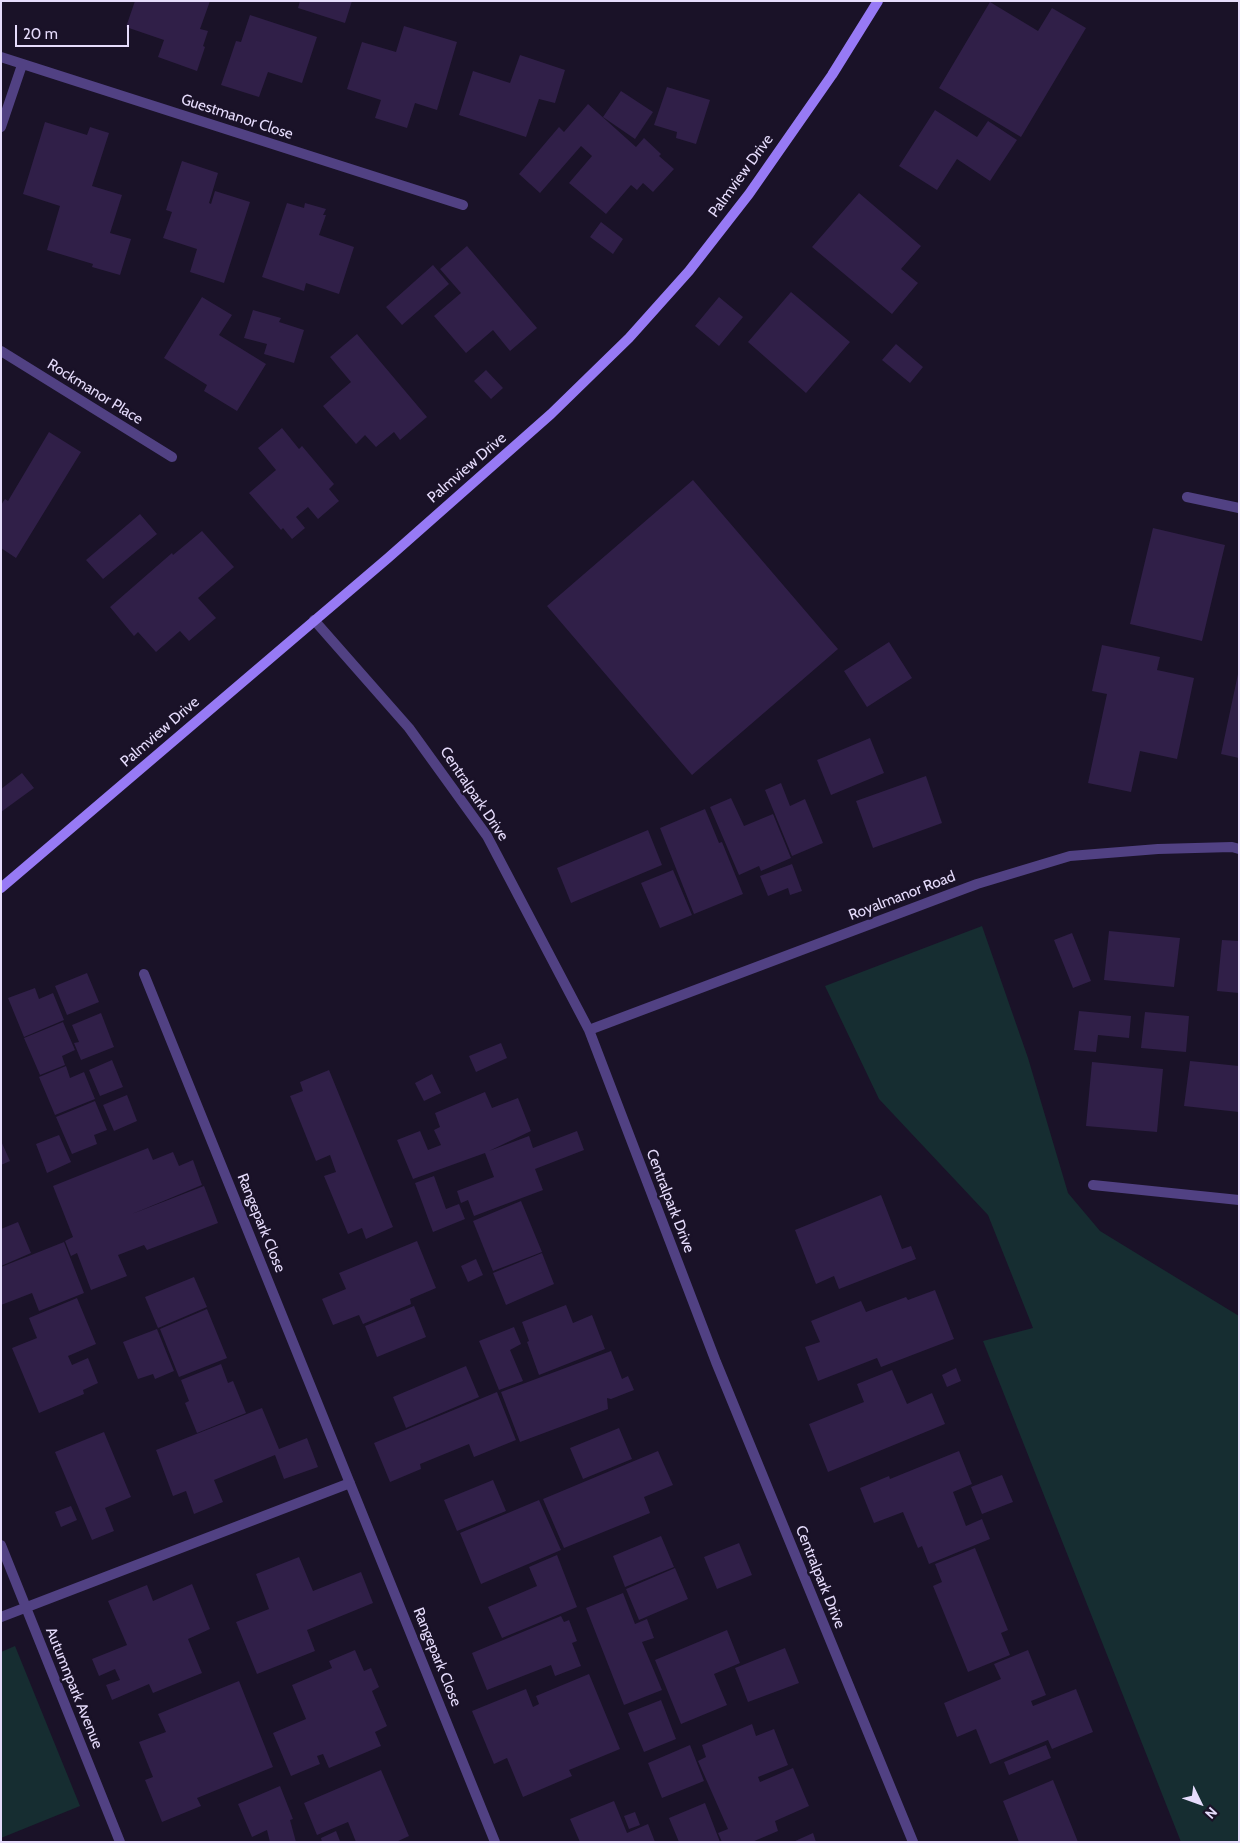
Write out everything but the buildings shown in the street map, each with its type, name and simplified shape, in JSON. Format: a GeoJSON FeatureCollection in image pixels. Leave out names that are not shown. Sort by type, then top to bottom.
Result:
{"type":"FeatureCollection","features":[{"type":"Feature","properties":{"kind":"street","name":"Palmview Drive"},"geometry":{"type":"LineString","coordinates":[[1,888],[551,414],[629,338],[689,271],[749,194],[832,75],[878,1]]}},
{"type":"Feature","properties":{"kind":"street","name":"Guestmanor Close"},"geometry":{"type":"LineString","coordinates":[[1,57],[463,205]]}},
{"type":"Feature","properties":{"kind":"street"},"geometry":{"type":"LineString","coordinates":[[1,127],[22,65]]}},
{"type":"Feature","properties":{"kind":"street","name":"Rockmanor Place"},"geometry":{"type":"LineString","coordinates":[[1,351],[172,457]]}},
{"type":"Feature","properties":{"kind":"street"},"geometry":{"type":"LineString","coordinates":[[1187,497],[1239,508]]}},
{"type":"Feature","properties":{"kind":"street","name":"Centralpark Drive"},"geometry":{"type":"LineString","coordinates":[[314,620],[410,728],[487,836],[589,1030],[716,1362],[913,1842]]}},
{"type":"Feature","properties":{"kind":"street","name":"Royalmanor Road"},"geometry":{"type":"LineString","coordinates":[[589,1030],[977,884],[1070,856],[1158,849],[1232,847],[1239,849]]}},
{"type":"Feature","properties":{"kind":"street","name":"Rangepark Close"},"geometry":{"type":"LineString","coordinates":[[144,974],[495,1842]]}},
{"type":"Feature","properties":{"kind":"street"},"geometry":{"type":"LineString","coordinates":[[1093,1185],[1239,1200]]}},
{"type":"Feature","properties":{"kind":"street"},"geometry":{"type":"LineString","coordinates":[[1,1617],[350,1483]]}},
{"type":"Feature","properties":{"kind":"street","name":"Autumnpark Avenue"},"geometry":{"type":"LineString","coordinates":[[1,1545],[120,1842]]}},
{"type":"Feature","properties":{"kind":"green space"},"geometry":{"type":"Polygon","coordinates":[[[982,926],[1028,1058],[1068,1193],[1100,1231],[1239,1316],[1239,1842],[1181,1842],[983,1341],[1033,1328],[988,1215],[879,1099],[825,986],[982,926]]]}},
{"type":"Feature","properties":{"kind":"green space"},"geometry":{"type":"Polygon","coordinates":[[[15,1646],[80,1806],[1,1838],[1,1652],[15,1646]]]}}]}
